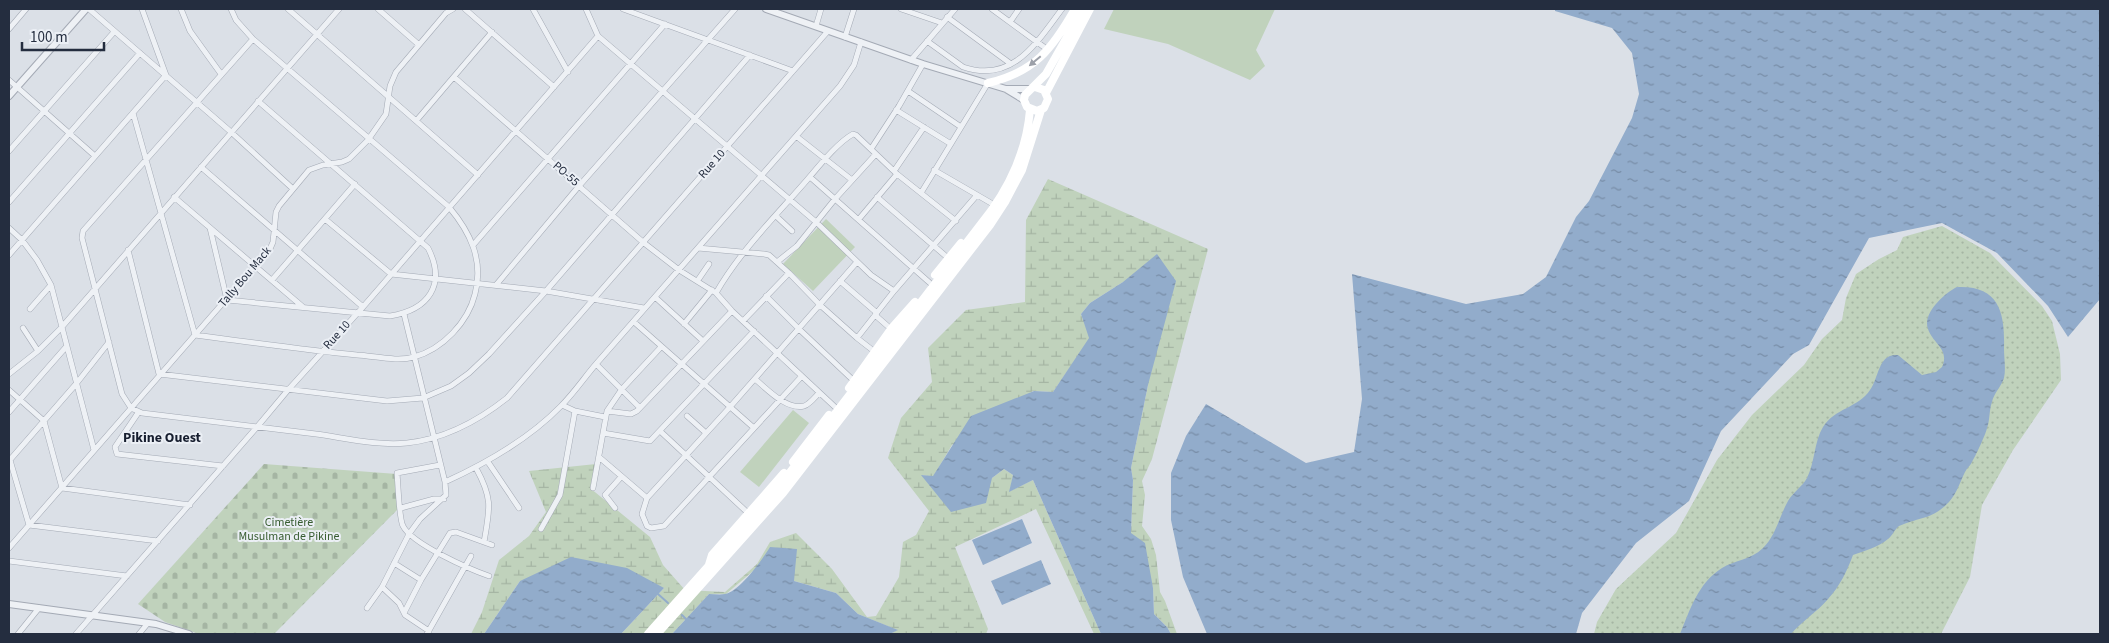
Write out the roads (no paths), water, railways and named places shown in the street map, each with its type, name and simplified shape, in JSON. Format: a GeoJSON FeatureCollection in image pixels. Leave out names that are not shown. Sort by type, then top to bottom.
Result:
{"type":"FeatureCollection","features":[{"type":"Feature","properties":{"kind":"main road"},"geometry":{"type":"LineString","coordinates":[[1050,67],[1049,62],[1055,43],[1075,9]]}},
{"type":"Feature","properties":{"kind":"main road"},"geometry":{"type":"LineString","coordinates":[[708,568],[710,557],[789,468],[881,344],[1000,199],[1020,159],[1027,137],[1030,110],[1024,100],[1024,95],[1043,79],[1082,9]]}},
{"type":"Feature","properties":{"kind":"main road"},"geometry":{"type":"LineString","coordinates":[[1046,93],[1090,9]]}},
{"type":"Feature","properties":{"kind":"main road"},"geometry":{"type":"LineString","coordinates":[[988,83],[1017,73],[1029,66],[1055,43]]}},
{"type":"Feature","properties":{"kind":"main road"},"geometry":{"type":"LineString","coordinates":[[657,634],[783,493],[990,224],[1005,202],[1022,170],[1041,110],[1048,103],[1046,93],[1041,88],[1032,88]]}},
{"type":"Feature","properties":{"kind":"main road"},"geometry":{"type":"LineString","coordinates":[[1030,110],[1041,110]]}},
{"type":"Feature","properties":{"kind":"main road"},"geometry":{"type":"LineString","coordinates":[[648,634],[778,488],[809,450],[948,258],[991,203],[1000,199]]}},
{"type":"Feature","properties":{"kind":"street"},"geometry":{"type":"LineString","coordinates":[[9,29],[26,9]]}},
{"type":"Feature","properties":{"kind":"street"},"geometry":{"type":"LineString","coordinates":[[9,96],[87,9],[197,102],[292,188]]}},
{"type":"Feature","properties":{"kind":"street"},"geometry":{"type":"LineString","coordinates":[[142,9],[166,75]]}},
{"type":"Feature","properties":{"kind":"street"},"geometry":{"type":"LineString","coordinates":[[181,9],[190,31],[221,74]]}},
{"type":"Feature","properties":{"kind":"street"},"geometry":{"type":"LineString","coordinates":[[133,113],[195,335],[322,352],[387,358],[414,357],[430,350],[450,337],[461,325],[473,303],[478,283],[474,244],[463,224],[448,208],[252,39],[236,20],[230,9]]}},
{"type":"Feature","properties":{"kind":"street"},"geometry":{"type":"LineString","coordinates":[[288,9],[478,175]]}},
{"type":"Feature","properties":{"kind":"street"},"geometry":{"type":"LineString","coordinates":[[10,371],[38,351],[61,328],[339,9]]}},
{"type":"Feature","properties":{"kind":"street"},"geometry":{"type":"LineString","coordinates":[[378,9],[418,44]]}},
{"type":"Feature","properties":{"kind":"street","name":"Tally Bou Mack"},"geometry":{"type":"LineString","coordinates":[[9,548],[159,374],[255,267],[272,245],[277,209],[292,188],[309,170],[348,158],[368,140],[386,114],[390,86],[396,72],[446,13],[453,9]]}},
{"type":"Feature","properties":{"kind":"street"},"geometry":{"type":"LineString","coordinates":[[465,9],[554,87]]}},
{"type":"Feature","properties":{"kind":"street"},"geometry":{"type":"LineString","coordinates":[[534,9],[568,72]]}},
{"type":"Feature","properties":{"kind":"street"},"geometry":{"type":"LineString","coordinates":[[586,9],[598,36],[790,199],[871,275],[894,291]]}},
{"type":"Feature","properties":{"kind":"street"},"geometry":{"type":"LineString","coordinates":[[623,9],[793,71]]}},
{"type":"Feature","properties":{"kind":"street"},"geometry":{"type":"LineString","coordinates":[[496,286],[579,186],[735,9]]}},
{"type":"Feature","properties":{"kind":"street"},"geometry":{"type":"LineString","coordinates":[[766,9],[911,60],[1006,89],[1024,100]]}},
{"type":"Feature","properties":{"kind":"street"},"geometry":{"type":"LineString","coordinates":[[816,26],[821,9]]}},
{"type":"Feature","properties":{"kind":"street"},"geometry":{"type":"LineString","coordinates":[[844,37],[854,9]]}},
{"type":"Feature","properties":{"kind":"street"},"geometry":{"type":"LineString","coordinates":[[906,9],[942,23]]}},
{"type":"Feature","properties":{"kind":"street"},"geometry":{"type":"LineString","coordinates":[[911,60],[954,9]]}},
{"type":"Feature","properties":{"kind":"street"},"geometry":{"type":"LineString","coordinates":[[992,9],[1048,50]]}},
{"type":"Feature","properties":{"kind":"street"},"geometry":{"type":"LineString","coordinates":[[1010,22],[1019,9]]}},
{"type":"Feature","properties":{"kind":"street"},"geometry":{"type":"LineString","coordinates":[[926,41],[969,69],[992,70],[1011,64],[1028,53],[1062,9]]}},
{"type":"Feature","properties":{"kind":"street"},"geometry":{"type":"LineString","coordinates":[[947,17],[1011,64]]}},
{"type":"Feature","properties":{"kind":"street"},"geometry":{"type":"LineString","coordinates":[[474,244],[664,24]]}},
{"type":"Feature","properties":{"kind":"street","name":"Rue 10"},"geometry":{"type":"LineString","coordinates":[[130,408],[138,412],[392,443],[406,443],[434,438],[465,426],[507,398],[595,300],[828,31]]}},
{"type":"Feature","properties":{"kind":"street"},"geometry":{"type":"LineString","coordinates":[[9,150],[114,32]]}},
{"type":"Feature","properties":{"kind":"street"},"geometry":{"type":"LineString","coordinates":[[416,121],[492,32]]}},
{"type":"Feature","properties":{"kind":"street","name":"Rue 10"},"geometry":{"type":"LineString","coordinates":[[76,634],[598,36]]}},
{"type":"Feature","properties":{"kind":"street"},"geometry":{"type":"LineString","coordinates":[[130,408],[122,394],[82,238],[83,231],[252,39]]}},
{"type":"Feature","properties":{"kind":"street"},"geometry":{"type":"LineString","coordinates":[[444,482],[488,462],[534,430],[562,405],[644,308],[762,176],[849,74],[854,65],[861,42]]}},
{"type":"Feature","properties":{"kind":"street"},"geometry":{"type":"LineString","coordinates":[[9,202],[140,53]]}},
{"type":"Feature","properties":{"kind":"street"},"geometry":{"type":"LineString","coordinates":[[128,250],[159,374],[386,401],[423,398],[451,386],[469,373],[546,291],[750,55]]}},
{"type":"Feature","properties":{"kind":"street"},"geometry":{"type":"LineString","coordinates":[[870,149],[908,91],[923,64]]}},
{"type":"Feature","properties":{"kind":"street"},"geometry":{"type":"LineString","coordinates":[[9,255],[166,75]]}},
{"type":"Feature","properties":{"kind":"street","name":"PO-55"},"geometry":{"type":"LineString","coordinates":[[454,77],[644,243],[679,270],[698,280],[714,292],[835,407]]}},
{"type":"Feature","properties":{"kind":"street"},"geometry":{"type":"LineString","coordinates":[[9,80],[96,156]]}},
{"type":"Feature","properties":{"kind":"street"},"geometry":{"type":"LineString","coordinates":[[922,193],[934,170],[988,83]]}},
{"type":"Feature","properties":{"kind":"street"},"geometry":{"type":"LineString","coordinates":[[1006,89],[1032,88]]}},
{"type":"Feature","properties":{"kind":"street"},"geometry":{"type":"LineString","coordinates":[[908,91],[961,127]]}},
{"type":"Feature","properties":{"kind":"street"},"geometry":{"type":"LineString","coordinates":[[210,228],[227,300],[390,316],[404,314],[421,305],[429,296],[435,280],[433,258],[428,248],[258,101]]}},
{"type":"Feature","properties":{"kind":"street"},"geometry":{"type":"LineString","coordinates":[[896,110],[951,144]]}},
{"type":"Feature","properties":{"kind":"street"},"geometry":{"type":"LineString","coordinates":[[859,219],[895,173],[924,127]]}},
{"type":"Feature","properties":{"kind":"street"},"geometry":{"type":"LineString","coordinates":[[684,324],[714,292],[744,251],[790,199],[853,134],[895,173],[956,221]]}},
{"type":"Feature","properties":{"kind":"street"},"geometry":{"type":"LineString","coordinates":[[796,136],[852,180]]}},
{"type":"Feature","properties":{"kind":"street"},"geometry":{"type":"LineString","coordinates":[[777,262],[797,246],[835,199],[876,155]]}},
{"type":"Feature","properties":{"kind":"street"},"geometry":{"type":"LineString","coordinates":[[201,167],[274,228],[363,307]]}},
{"type":"Feature","properties":{"kind":"street"},"geometry":{"type":"LineString","coordinates":[[934,170],[991,203]]}},
{"type":"Feature","properties":{"kind":"street"},"geometry":{"type":"LineString","coordinates":[[810,177],[930,283]]}},
{"type":"Feature","properties":{"kind":"street"},"geometry":{"type":"LineString","coordinates":[[272,280],[355,184]]}},
{"type":"Feature","properties":{"kind":"street"},"geometry":{"type":"LineString","coordinates":[[857,338],[894,291],[977,195]]}},
{"type":"Feature","properties":{"kind":"street"},"geometry":{"type":"LineString","coordinates":[[877,197],[948,258]]}},
{"type":"Feature","properties":{"kind":"street"},"geometry":{"type":"LineString","coordinates":[[174,198],[303,307]]}},
{"type":"Feature","properties":{"kind":"street"},"geometry":{"type":"LineString","coordinates":[[776,216],[792,231]]}},
{"type":"Feature","properties":{"kind":"street"},"geometry":{"type":"LineString","coordinates":[[325,219],[391,274],[546,291],[644,308]]}},
{"type":"Feature","properties":{"kind":"street"},"geometry":{"type":"LineString","coordinates":[[9,228],[22,240],[37,260],[51,285],[94,450]]}},
{"type":"Feature","properties":{"kind":"street"},"geometry":{"type":"LineString","coordinates":[[698,248],[744,251],[769,255],[790,273],[820,305],[875,352]]}},
{"type":"Feature","properties":{"kind":"street"},"geometry":{"type":"LineString","coordinates":[[801,376],[664,526],[651,528],[647,526],[642,514],[647,498],[778,354],[857,262]]}},
{"type":"Feature","properties":{"kind":"street"},"geometry":{"type":"LineString","coordinates":[[698,280],[709,264]]}},
{"type":"Feature","properties":{"kind":"street"},"geometry":{"type":"LineString","coordinates":[[744,321],[790,273]]}},
{"type":"Feature","properties":{"kind":"street"},"geometry":{"type":"LineString","coordinates":[[840,280],[895,329]]}},
{"type":"Feature","properties":{"kind":"street"},"geometry":{"type":"LineString","coordinates":[[30,309],[51,285]]}},
{"type":"Feature","properties":{"kind":"street"},"geometry":{"type":"LineString","coordinates":[[766,296],[854,381]]}},
{"type":"Feature","properties":{"kind":"street"},"geometry":{"type":"LineString","coordinates":[[655,297],[703,341]]}},
{"type":"Feature","properties":{"kind":"street"},"geometry":{"type":"LineString","coordinates":[[607,411],[631,414],[640,408],[732,310]]}},
{"type":"Feature","properties":{"kind":"street"},"geometry":{"type":"LineString","coordinates":[[367,608],[382,587],[409,534],[420,520],[444,498],[444,482],[404,314]]}},
{"type":"Feature","properties":{"kind":"street"},"geometry":{"type":"LineString","coordinates":[[634,322],[754,428]]}},
{"type":"Feature","properties":{"kind":"street"},"geometry":{"type":"LineString","coordinates":[[23,328],[38,351]]}},
{"type":"Feature","properties":{"kind":"street"},"geometry":{"type":"LineString","coordinates":[[603,433],[650,441],[754,331]]}},
{"type":"Feature","properties":{"kind":"street"},"geometry":{"type":"LineString","coordinates":[[109,342],[76,384],[9,460],[29,525],[158,541]]}},
{"type":"Feature","properties":{"kind":"street"},"geometry":{"type":"LineString","coordinates":[[9,412],[66,347]]}},
{"type":"Feature","properties":{"kind":"street"},"geometry":{"type":"LineString","coordinates":[[593,488],[607,411],[622,389],[661,347]]}},
{"type":"Feature","properties":{"kind":"street"},"geometry":{"type":"LineString","coordinates":[[596,364],[640,408]]}},
{"type":"Feature","properties":{"kind":"street"},"geometry":{"type":"LineString","coordinates":[[755,379],[780,400],[803,406],[819,393]]}},
{"type":"Feature","properties":{"kind":"street"},"geometry":{"type":"LineString","coordinates":[[9,390],[44,421],[62,488],[190,504]]}},
{"type":"Feature","properties":{"kind":"street"},"geometry":{"type":"LineString","coordinates":[[562,405],[605,417]]}},
{"type":"Feature","properties":{"kind":"street"},"geometry":{"type":"LineString","coordinates":[[541,528],[560,495],[575,410]]}},
{"type":"Feature","properties":{"kind":"street"},"geometry":{"type":"LineString","coordinates":[[138,412],[115,447],[117,454],[223,466]]}},
{"type":"Feature","properties":{"kind":"street"},"geometry":{"type":"LineString","coordinates":[[687,416],[706,433]]}},
{"type":"Feature","properties":{"kind":"street"},"geometry":{"type":"LineString","coordinates":[[660,431],[749,514]]}},
{"type":"Feature","properties":{"kind":"street"},"geometry":{"type":"LineString","coordinates":[[599,457],[647,498]]}},
{"type":"Feature","properties":{"kind":"street"},"geometry":{"type":"LineString","coordinates":[[488,462],[519,508]]}},
{"type":"Feature","properties":{"kind":"street"},"geometry":{"type":"LineString","coordinates":[[440,465],[397,472],[401,522],[409,534],[437,552],[465,568],[489,576]]}},
{"type":"Feature","properties":{"kind":"street"},"geometry":{"type":"LineString","coordinates":[[476,468],[488,494],[488,520],[484,542]]}},
{"type":"Feature","properties":{"kind":"street"},"geometry":{"type":"LineString","coordinates":[[615,508],[605,495],[621,477]]}},
{"type":"Feature","properties":{"kind":"street"},"geometry":{"type":"LineString","coordinates":[[401,508],[444,498]]}},
{"type":"Feature","properties":{"kind":"street"},"geometry":{"type":"LineString","coordinates":[[404,613],[420,580],[452,532],[492,545]]}},
{"type":"Feature","properties":{"kind":"street"},"geometry":{"type":"LineString","coordinates":[[382,587],[399,603],[404,613],[428,633],[471,556]]}},
{"type":"Feature","properties":{"kind":"street"},"geometry":{"type":"LineString","coordinates":[[9,562],[127,576]]}},
{"type":"Feature","properties":{"kind":"street"},"geometry":{"type":"LineString","coordinates":[[394,563],[420,580]]}},
{"type":"Feature","properties":{"kind":"street"},"geometry":{"type":"LineString","coordinates":[[9,604],[148,623],[190,634]]}},
{"type":"Feature","properties":{"kind":"street"},"geometry":{"type":"LineString","coordinates":[[18,634],[39,608]]}},
{"type":"Feature","properties":{"kind":"street"},"geometry":{"type":"LineString","coordinates":[[140,634],[148,623]]}},
{"type":"Feature","properties":{"kind":"water"},"geometry":{"type":"Polygon","coordinates":[[[1555,9],[2100,9],[2100,299],[2068,337],[2048,306],[1997,253],[1942,223],[1869,238],[1809,345],[1793,354],[1721,431],[1689,501],[1636,543],[1582,613],[1576,634],[1207,634],[1183,577],[1171,520],[1171,473],[1186,436],[1206,404],[1306,463],[1354,452],[1362,399],[1352,274],[1466,304],[1523,294],[1546,277],[1576,217],[1589,201],[1632,118],[1639,94],[1632,53],[1612,28],[1555,11],[1555,9]]]}},
{"type":"Feature","properties":{"kind":"water"},"geometry":{"type":"Polygon","coordinates":[[[1157,254],[1176,281],[1148,385],[1131,468],[1133,480],[1131,533],[1145,543],[1153,588],[1154,614],[1171,634],[1101,634],[1033,480],[1009,492],[1013,475],[1004,469],[992,478],[986,503],[951,512],[921,475],[933,476],[971,416],[1034,391],[1053,392],[1089,338],[1081,314],[1090,303],[1123,282],[1157,254]]]}},
{"type":"Feature","properties":{"kind":"water"},"geometry":{"type":"Polygon","coordinates":[[[1957,287],[1983,291],[1991,296],[1997,304],[2003,324],[2005,371],[2003,381],[1990,408],[1988,425],[1983,440],[1952,499],[1937,512],[1899,526],[1884,542],[1853,555],[1836,589],[1824,604],[1791,634],[1680,634],[1691,607],[1707,581],[1722,568],[1753,555],[1767,543],[1788,501],[1807,478],[1823,427],[1834,416],[1865,396],[1873,385],[1880,367],[1886,358],[1891,355],[1898,355],[1922,375],[1936,372],[1942,367],[1944,356],[1930,334],[1927,323],[1928,317],[1936,304],[1957,287]]]}},
{"type":"Feature","properties":{"kind":"water"},"geometry":{"type":"Polygon","coordinates":[[[1022,519],[1032,543],[983,565],[972,540],[1022,519]]]}},
{"type":"Feature","properties":{"kind":"water"},"geometry":{"type":"Polygon","coordinates":[[[770,547],[797,549],[794,581],[836,593],[858,614],[898,630],[890,634],[672,634],[709,594],[731,592],[744,581],[770,547]]]}},
{"type":"Feature","properties":{"kind":"water"},"geometry":{"type":"Polygon","coordinates":[[[571,557],[627,568],[664,588],[621,634],[484,634],[520,581],[571,557]]]}},
{"type":"Feature","properties":{"kind":"water"},"geometry":{"type":"Polygon","coordinates":[[[1041,560],[1051,584],[1002,605],[991,581],[1041,560]]]}},
{"type":"Feature","properties":{"kind":"waterway"},"geometry":{"type":"LineString","coordinates":[[658,594],[668,603]]}},
{"type":"Feature","properties":{"kind":"waterway"},"geometry":{"type":"LineString","coordinates":[[682,615],[686,619]]}},
{"type":"Feature","properties":{"kind":"district","name":"Pikine Ouest"},"geometry":{"type":"Point","coordinates":[162,438]}},
{"type":"Feature","properties":{"kind":"park label","name":"Cimetière Musulman de Pikine"},"geometry":{"type":"Point","coordinates":[289,529]}}]}
